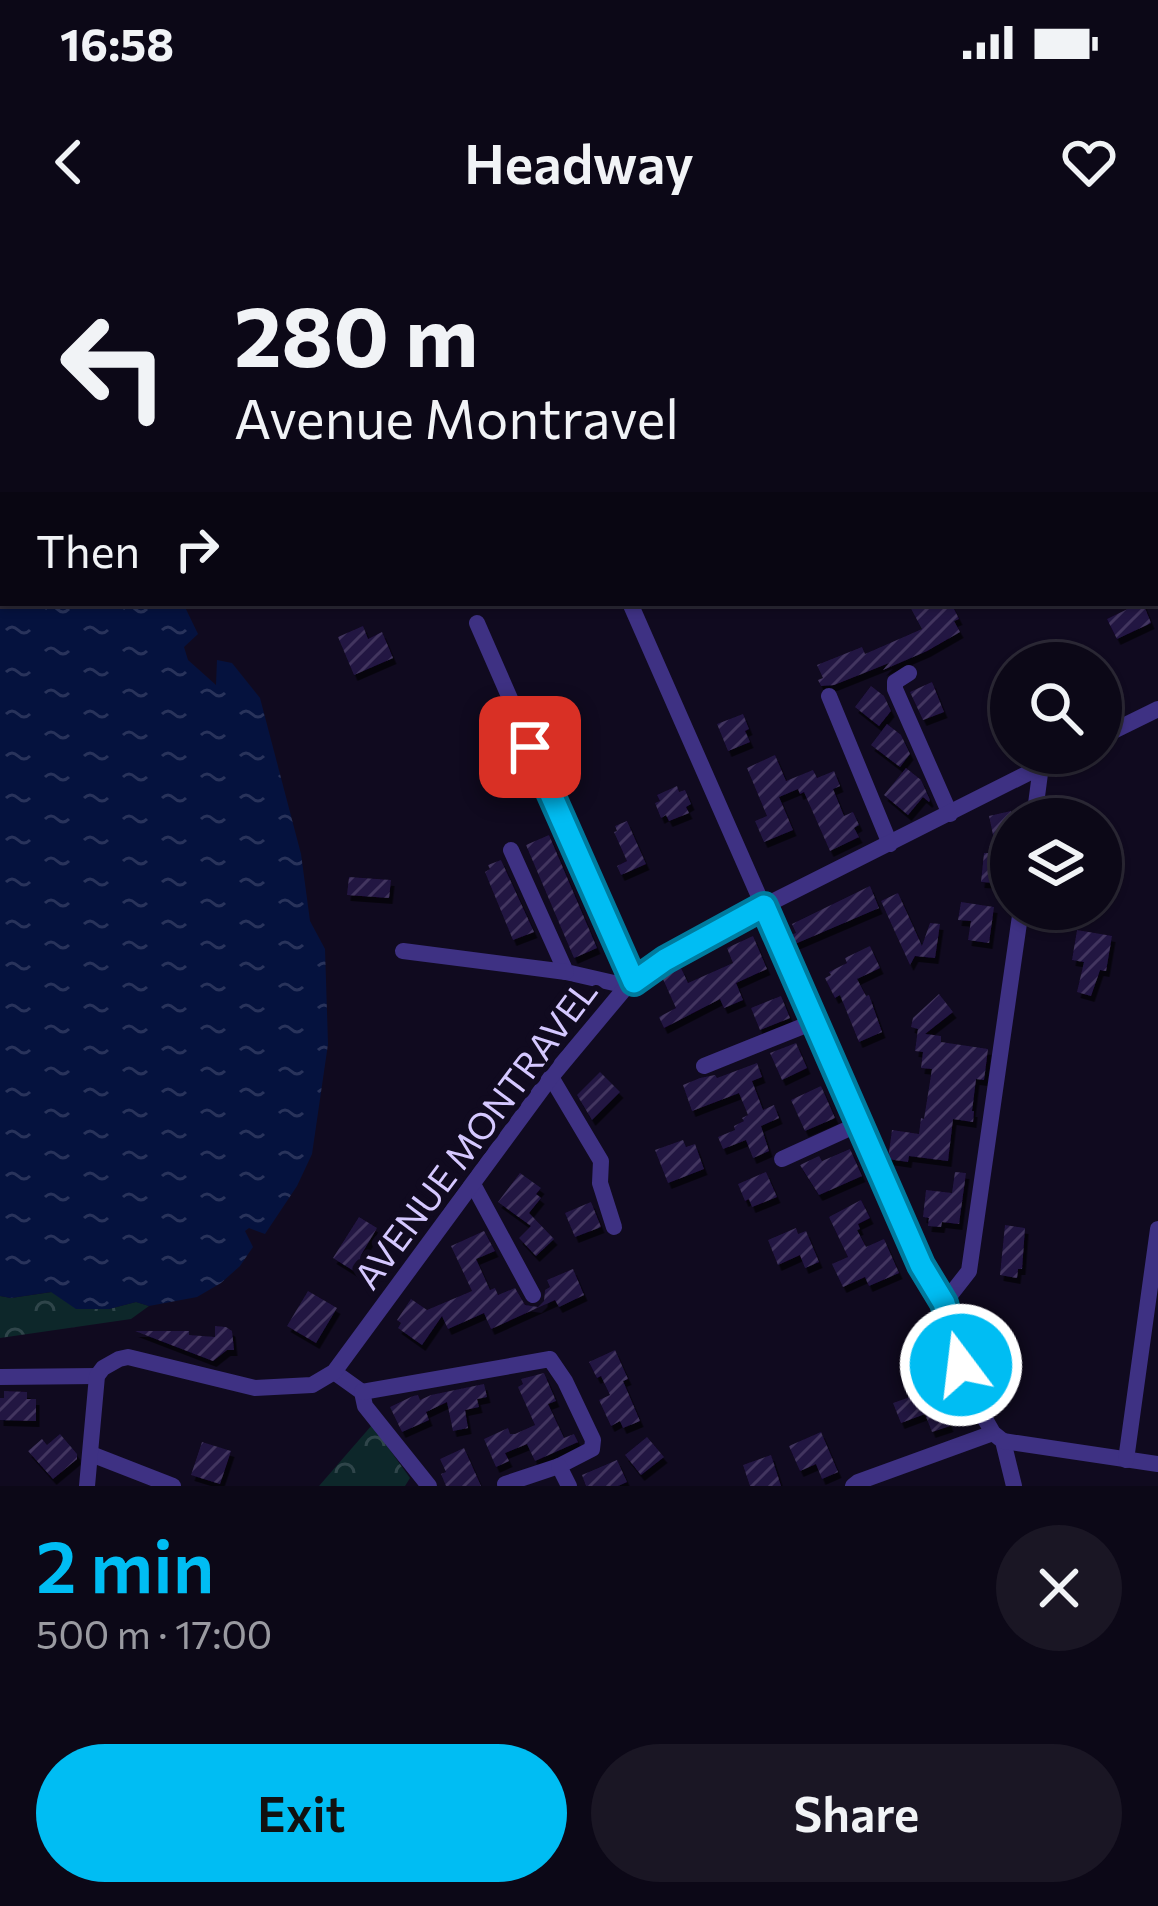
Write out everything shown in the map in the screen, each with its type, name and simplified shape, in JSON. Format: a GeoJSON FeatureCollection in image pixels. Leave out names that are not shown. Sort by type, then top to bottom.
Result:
{"type":"FeatureCollection","features":[{"type":"Feature","properties":{"kind":"street"},"geometry":{"type":"LineString","coordinates":[[631,606],[921,1265],[944,1303],[969,1391],[998,1437],[1014,1486]]}},
{"type":"Feature","properties":{"kind":"street"},"geometry":{"type":"LineString","coordinates":[[477,623],[631,984]]}},
{"type":"Feature","properties":{"kind":"street"},"geometry":{"type":"LineString","coordinates":[[909,673],[895,682],[895,689],[950,814]]}},
{"type":"Feature","properties":{"kind":"street"},"geometry":{"type":"LineString","coordinates":[[829,697],[890,844]]}},
{"type":"Feature","properties":{"kind":"street"},"geometry":{"type":"LineString","coordinates":[[1122,727],[1158,709]]}},
{"type":"Feature","properties":{"kind":"street","name":"AVENUE MONTRAVEL"},"geometry":{"type":"LineString","coordinates":[[334,1372],[550,1077],[631,984],[764,906],[1026,774]]}},
{"type":"Feature","properties":{"kind":"street"},"geometry":{"type":"LineString","coordinates":[[511,850],[566,972]]}},
{"type":"Feature","properties":{"kind":"street"},"geometry":{"type":"LineString","coordinates":[[944,1303],[969,1271],[1019,930]]}},
{"type":"Feature","properties":{"kind":"street"},"geometry":{"type":"LineString","coordinates":[[404,951],[631,984]]}},
{"type":"Feature","properties":{"kind":"street"},"geometry":{"type":"LineString","coordinates":[[704,1066],[816,1021]]}},
{"type":"Feature","properties":{"kind":"street"},"geometry":{"type":"LineString","coordinates":[[550,1077],[601,1161],[600,1183],[614,1227]]}},
{"type":"Feature","properties":{"kind":"street"},"geometry":{"type":"LineString","coordinates":[[782,1159],[861,1123]]}},
{"type":"Feature","properties":{"kind":"street"},"geometry":{"type":"LineString","coordinates":[[473,1186],[533,1295]]}},
{"type":"Feature","properties":{"kind":"street"},"geometry":{"type":"LineString","coordinates":[[1126,1460],[1158,1229]]}},
{"type":"Feature","properties":{"kind":"street"},"geometry":{"type":"LineString","coordinates":[[86,1486],[97,1376],[110,1363],[128,1357],[255,1388],[312,1385],[334,1372],[362,1392],[365,1406],[429,1486]]}},
{"type":"Feature","properties":{"kind":"street"},"geometry":{"type":"LineString","coordinates":[[362,1392],[550,1359],[593,1440],[592,1449],[560,1466],[505,1484]]}},
{"type":"Feature","properties":{"kind":"street"},"geometry":{"type":"LineString","coordinates":[[0,1377],[97,1376]]}},
{"type":"Feature","properties":{"kind":"street"},"geometry":{"type":"LineString","coordinates":[[853,1486],[998,1437],[1158,1464]]}},
{"type":"Feature","properties":{"kind":"street"},"geometry":{"type":"LineString","coordinates":[[91,1454],[173,1486]]}},
{"type":"Feature","properties":{"kind":"street"},"geometry":{"type":"LineString","coordinates":[[560,1466],[568,1486]]}},
{"type":"Feature","properties":{"kind":"green space"},"geometry":{"type":"Polygon","coordinates":[[[52,1292],[109,1309],[136,1302],[149,1306],[131,1319],[0,1338],[0,1296],[52,1292]]]}},
{"type":"Feature","properties":{"kind":"green space"},"geometry":{"type":"Polygon","coordinates":[[[372,1425],[410,1478],[405,1486],[319,1486],[372,1425]]]}},
{"type":"Feature","properties":{"kind":"water"},"geometry":{"type":"Polygon","coordinates":[[[0,606],[184,606],[198,634],[184,647],[188,660],[216,685],[217,660],[232,663],[260,698],[301,854],[310,921],[325,949],[328,1044],[312,1154],[265,1234],[245,1231],[253,1247],[240,1266],[197,1297],[149,1306],[136,1302],[109,1309],[76,1309],[51,1292],[0,1296],[0,606]]]}},
{"type":"Feature","properties":{"kind":"building"},"geometry":{"type":"Polygon","coordinates":[[[910,606],[952,606],[959,619],[954,621],[960,632],[927,651],[883,670],[889,663],[821,686],[817,665],[862,647],[865,654],[922,629],[910,606]]]}},
{"type":"Feature","properties":{"kind":"building"},"geometry":{"type":"Polygon","coordinates":[[[1144,606],[1151,623],[1117,639],[1107,619],[1144,606]]]}},
{"type":"Feature","properties":{"kind":"building"},"geometry":{"type":"Polygon","coordinates":[[[363,626],[368,639],[382,632],[393,658],[354,675],[338,637],[363,626]]]}},
{"type":"Feature","properties":{"kind":"building"},"geometry":{"type":"Polygon","coordinates":[[[932,682],[944,712],[923,720],[910,692],[932,682]]]}},
{"type":"Feature","properties":{"kind":"building"},"geometry":{"type":"Polygon","coordinates":[[[871,686],[884,696],[891,711],[879,726],[855,707],[871,686]]]}},
{"type":"Feature","properties":{"kind":"building"},"geometry":{"type":"Polygon","coordinates":[[[743,714],[750,742],[728,751],[717,724],[743,714]]]}},
{"type":"Feature","properties":{"kind":"building"},"geometry":{"type":"Polygon","coordinates":[[[887,724],[901,735],[910,754],[900,767],[871,745],[887,724]]]}},
{"type":"Feature","properties":{"kind":"building"},"geometry":{"type":"Polygon","coordinates":[[[775,755],[786,781],[813,770],[817,778],[834,771],[840,786],[833,789],[844,816],[853,812],[859,837],[830,851],[804,792],[798,789],[779,797],[793,830],[764,842],[755,821],[767,816],[747,768],[775,755]]]}},
{"type":"Feature","properties":{"kind":"building"},"geometry":{"type":"Polygon","coordinates":[[[906,768],[921,780],[930,800],[923,797],[908,815],[884,795],[906,768]]]}},
{"type":"Feature","properties":{"kind":"building"},"geometry":{"type":"Polygon","coordinates":[[[677,786],[679,792],[685,790],[689,813],[669,821],[666,815],[661,818],[655,803],[660,801],[657,795],[677,786]]]}},
{"type":"Feature","properties":{"kind":"building"},"geometry":{"type":"Polygon","coordinates":[[[627,821],[646,864],[621,875],[617,866],[627,861],[614,832],[615,826],[627,821]]]}},
{"type":"Feature","properties":{"kind":"building"},"geometry":{"type":"Polygon","coordinates":[[[549,835],[597,948],[574,958],[526,845],[549,835]]]}},
{"type":"Feature","properties":{"kind":"building"},"geometry":{"type":"Polygon","coordinates":[[[984,853],[990,853],[990,883],[981,882],[984,853]]]}},
{"type":"Feature","properties":{"kind":"building"},"geometry":{"type":"Polygon","coordinates":[[[501,860],[534,932],[513,940],[485,872],[488,865],[501,860]]]}},
{"type":"Feature","properties":{"kind":"building"},"geometry":{"type":"Polygon","coordinates":[[[349,877],[391,880],[389,898],[347,895],[349,877]]]}},
{"type":"Feature","properties":{"kind":"building"},"geometry":{"type":"Polygon","coordinates":[[[870,886],[879,908],[795,944],[792,924],[870,886]]]}},
{"type":"Feature","properties":{"kind":"building"},"geometry":{"type":"Polygon","coordinates":[[[898,893],[922,946],[930,923],[940,924],[935,958],[915,956],[910,965],[881,901],[898,893]]]}},
{"type":"Feature","properties":{"kind":"building"},"geometry":{"type":"Polygon","coordinates":[[[961,902],[990,906],[989,943],[968,940],[971,921],[958,920],[961,902]]]}},
{"type":"Feature","properties":{"kind":"building"},"geometry":{"type":"Polygon","coordinates":[[[1077,930],[1112,936],[1106,971],[1100,970],[1091,996],[1077,992],[1084,962],[1072,960],[1077,930]]]}},
{"type":"Feature","properties":{"kind":"building"},"geometry":{"type":"Polygon","coordinates":[[[753,936],[767,969],[736,983],[743,1000],[724,1008],[720,999],[664,1028],[659,1017],[676,1008],[662,977],[681,968],[688,983],[733,963],[727,948],[753,936]]]}},
{"type":"Feature","properties":{"kind":"building"},"geometry":{"type":"Polygon","coordinates":[[[870,946],[880,968],[857,979],[869,995],[882,1032],[859,1042],[840,995],[835,998],[825,978],[847,963],[845,958],[870,946]]]}},
{"type":"Feature","properties":{"kind":"building"},"geometry":{"type":"Polygon","coordinates":[[[939,994],[953,1012],[925,1034],[941,1036],[941,1042],[988,1049],[984,1080],[976,1079],[973,1122],[953,1119],[948,1161],[909,1156],[908,1162],[888,1159],[892,1130],[919,1134],[924,1119],[932,1069],[921,1068],[923,1052],[915,1051],[918,1029],[911,1027],[913,1018],[939,994]]]}},
{"type":"Feature","properties":{"kind":"building"},"geometry":{"type":"Polygon","coordinates":[[[781,996],[790,1018],[760,1030],[751,1008],[781,996]]]}},
{"type":"Feature","properties":{"kind":"building"},"geometry":{"type":"Polygon","coordinates":[[[796,1043],[807,1068],[782,1080],[770,1053],[796,1043]]]}},
{"type":"Feature","properties":{"kind":"building"},"geometry":{"type":"Polygon","coordinates":[[[757,1063],[762,1077],[752,1081],[763,1110],[774,1105],[779,1118],[761,1126],[769,1151],[753,1158],[746,1140],[723,1149],[718,1137],[735,1130],[748,1115],[739,1093],[692,1111],[683,1085],[757,1063]]]}},
{"type":"Feature","properties":{"kind":"building"},"geometry":{"type":"Polygon","coordinates":[[[600,1072],[620,1092],[592,1120],[577,1095],[600,1072]]]}},
{"type":"Feature","properties":{"kind":"building"},"geometry":{"type":"Polygon","coordinates":[[[821,1086],[835,1118],[805,1131],[791,1100],[821,1086]]]}},
{"type":"Feature","properties":{"kind":"building"},"geometry":{"type":"Polygon","coordinates":[[[683,1140],[686,1147],[695,1144],[704,1169],[668,1183],[655,1150],[683,1140]]]}},
{"type":"Feature","properties":{"kind":"building"},"geometry":{"type":"Polygon","coordinates":[[[850,1149],[862,1176],[819,1195],[800,1165],[850,1149]]]}},
{"type":"Feature","properties":{"kind":"building"},"geometry":{"type":"Polygon","coordinates":[[[766,1172],[777,1197],[752,1207],[738,1184],[766,1172]]]}},
{"type":"Feature","properties":{"kind":"building"},"geometry":{"type":"Polygon","coordinates":[[[955,1172],[966,1173],[959,1224],[928,1226],[929,1218],[923,1217],[926,1190],[952,1193],[955,1172]]]}},
{"type":"Feature","properties":{"kind":"building"},"geometry":{"type":"Polygon","coordinates":[[[520,1173],[541,1188],[536,1194],[541,1198],[529,1213],[554,1239],[536,1256],[519,1238],[531,1226],[498,1202],[520,1173]]]}},
{"type":"Feature","properties":{"kind":"building"},"geometry":{"type":"Polygon","coordinates":[[[861,1200],[870,1218],[858,1224],[857,1230],[866,1247],[884,1239],[899,1273],[869,1286],[865,1277],[843,1287],[832,1264],[848,1257],[829,1217],[861,1200]]]}},
{"type":"Feature","properties":{"kind":"building"},"geometry":{"type":"Polygon","coordinates":[[[591,1202],[601,1227],[575,1237],[565,1213],[591,1202]]]}},
{"type":"Feature","properties":{"kind":"building"},"geometry":{"type":"Polygon","coordinates":[[[359,1217],[377,1228],[361,1255],[379,1267],[370,1281],[333,1258],[359,1217]]]}},
{"type":"Feature","properties":{"kind":"building"},"geometry":{"type":"Polygon","coordinates":[[[1005,1225],[1025,1228],[1017,1278],[1000,1275],[1005,1225]]]}},
{"type":"Feature","properties":{"kind":"building"},"geometry":{"type":"Polygon","coordinates":[[[796,1228],[798,1234],[806,1231],[819,1262],[805,1268],[800,1255],[778,1265],[768,1240],[796,1228]]]}},
{"type":"Feature","properties":{"kind":"building"},"geometry":{"type":"Polygon","coordinates":[[[484,1231],[495,1251],[476,1259],[490,1290],[495,1288],[498,1295],[515,1288],[525,1305],[538,1307],[550,1287],[547,1280],[573,1269],[584,1295],[559,1307],[555,1300],[491,1329],[484,1313],[448,1329],[442,1316],[422,1345],[398,1328],[397,1320],[411,1299],[427,1310],[472,1291],[451,1246],[484,1231]]]}},
{"type":"Feature","properties":{"kind":"building"},"geometry":{"type":"Polygon","coordinates":[[[308,1291],[337,1308],[316,1343],[287,1326],[308,1291]]]}},
{"type":"Feature","properties":{"kind":"building"},"geometry":{"type":"Polygon","coordinates":[[[215,1326],[232,1331],[234,1350],[213,1361],[135,1331],[189,1331],[189,1335],[215,1337],[215,1326]]]}},
{"type":"Feature","properties":{"kind":"building"},"geometry":{"type":"Polygon","coordinates":[[[615,1350],[640,1421],[623,1428],[620,1421],[611,1426],[599,1400],[610,1395],[589,1362],[615,1350]]]}},
{"type":"Feature","properties":{"kind":"building"},"geometry":{"type":"Polygon","coordinates":[[[544,1373],[556,1401],[548,1404],[564,1438],[574,1434],[578,1442],[535,1461],[527,1444],[505,1453],[509,1461],[496,1467],[484,1439],[508,1428],[515,1434],[535,1425],[518,1387],[523,1384],[521,1379],[544,1373]]]}},
{"type":"Feature","properties":{"kind":"building"},"geometry":{"type":"Polygon","coordinates":[[[484,1384],[487,1397],[477,1399],[479,1407],[465,1410],[468,1428],[453,1431],[447,1402],[426,1412],[429,1420],[402,1432],[390,1407],[413,1396],[420,1400],[484,1384]]]}},
{"type":"Feature","properties":{"kind":"building"},"geometry":{"type":"Polygon","coordinates":[[[4,1391],[27,1392],[27,1399],[36,1399],[36,1421],[0,1420],[4,1391]]]}},
{"type":"Feature","properties":{"kind":"building"},"geometry":{"type":"Polygon","coordinates":[[[927,1391],[930,1398],[939,1395],[950,1426],[932,1432],[925,1414],[901,1423],[893,1403],[927,1391]]]}},
{"type":"Feature","properties":{"kind":"building"},"geometry":{"type":"Polygon","coordinates":[[[821,1432],[838,1472],[822,1479],[816,1464],[800,1471],[789,1446],[821,1432]]]}},
{"type":"Feature","properties":{"kind":"building"},"geometry":{"type":"Polygon","coordinates":[[[60,1434],[77,1459],[53,1479],[28,1451],[42,1439],[47,1445],[60,1434]]]}},
{"type":"Feature","properties":{"kind":"building"},"geometry":{"type":"Polygon","coordinates":[[[647,1437],[664,1457],[641,1475],[625,1455],[647,1437]]]}},
{"type":"Feature","properties":{"kind":"building"},"geometry":{"type":"Polygon","coordinates":[[[202,1442],[231,1451],[220,1484],[191,1475],[202,1442]]]}},
{"type":"Feature","properties":{"kind":"building"},"geometry":{"type":"Polygon","coordinates":[[[464,1448],[481,1486],[446,1486],[440,1459],[464,1448]]]}},
{"type":"Feature","properties":{"kind":"building"},"geometry":{"type":"Polygon","coordinates":[[[771,1455],[781,1486],[750,1486],[743,1465],[771,1455]]]}},
{"type":"Feature","properties":{"kind":"building"},"geometry":{"type":"Polygon","coordinates":[[[617,1460],[627,1482],[586,1486],[582,1475],[617,1460]]]}},
{"type":"Feature","properties":{"kind":"route"},"geometry":{"type":"LineString","coordinates":[[530,747],[634,982],[764,906],[921,1265],[944,1303],[961,1365]]}}]}
